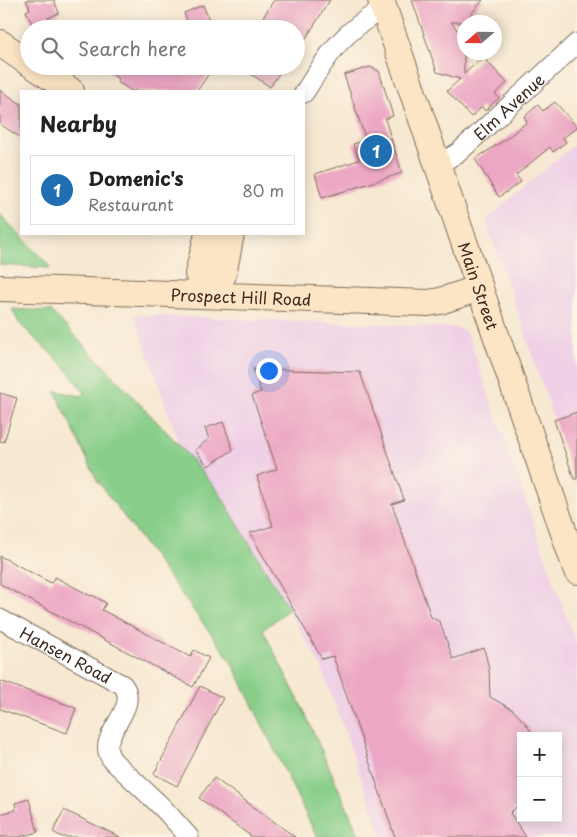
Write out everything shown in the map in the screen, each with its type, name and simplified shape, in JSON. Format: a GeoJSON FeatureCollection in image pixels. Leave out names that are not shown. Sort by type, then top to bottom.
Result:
{"type":"FeatureCollection","features":[{"type":"Feature","properties":{"kind":"street"},"geometry":{"type":"LineString","coordinates":[[305,92],[338,42],[382,4]]}},
{"type":"Feature","properties":{"kind":"street","name":"Main Street"},"geometry":{"type":"LineString","coordinates":[[382,4],[577,571]]}},
{"type":"Feature","properties":{"kind":"street"},"geometry":{"type":"LineString","coordinates":[[0,43],[20,56]]}},
{"type":"Feature","properties":{"kind":"street","name":"Elm Avenue"},"geometry":{"type":"LineString","coordinates":[[438,166],[459,152],[577,43]]}},
{"type":"Feature","properties":{"kind":"street"},"geometry":{"type":"LineString","coordinates":[[47,75],[70,90]]}},
{"type":"Feature","properties":{"kind":"street"},"geometry":{"type":"LineString","coordinates":[[208,235],[198,274],[206,292],[223,275],[231,235]]}},
{"type":"Feature","properties":{"kind":"street","name":"Prospect Hill Road"},"geometry":{"type":"LineString","coordinates":[[0,288],[206,292],[428,303],[440,302],[480,288]]}},
{"type":"Feature","properties":{"kind":"street","name":"Hansen Road"},"geometry":{"type":"LineString","coordinates":[[0,619],[123,684],[128,693],[128,702],[109,741],[109,755],[173,818],[189,837]]}},
{"type":"Feature","properties":{"kind":"shaded area"},"geometry":{"type":"Polygon","coordinates":[[[577,142],[577,487],[486,220],[577,142]]]}},
{"type":"Feature","properties":{"kind":"shaded area"},"geometry":{"type":"Polygon","coordinates":[[[134,315],[455,327],[465,331],[577,647],[577,837],[382,837],[322,668],[218,491],[180,446],[134,315]]]}},
{"type":"Feature","properties":{"kind":"green space"},"geometry":{"type":"Polygon","coordinates":[[[0,214],[51,268],[0,265],[0,214]]]}},
{"type":"Feature","properties":{"kind":"green space"},"geometry":{"type":"Polygon","coordinates":[[[12,309],[51,311],[180,446],[218,491],[289,609],[263,630],[304,711],[360,837],[317,837],[231,661],[97,480],[55,391],[82,396],[85,393],[64,366],[19,323],[12,309]]]}},
{"type":"Feature","properties":{"kind":"building"},"geometry":{"type":"Polygon","coordinates":[[[26,0],[54,0],[59,13],[48,18],[49,20],[30,20],[26,11],[30,9],[26,0]]]}},
{"type":"Feature","properties":{"kind":"building"},"geometry":{"type":"Polygon","coordinates":[[[274,0],[330,0],[305,40],[305,20],[261,20],[274,0]]]}},
{"type":"Feature","properties":{"kind":"building"},"geometry":{"type":"Polygon","coordinates":[[[412,0],[483,0],[470,15],[457,15],[457,22],[451,22],[457,29],[457,60],[464,60],[464,74],[480,60],[486,60],[507,83],[495,94],[499,98],[485,111],[482,107],[471,117],[447,91],[460,79],[437,72],[412,0]]]}},
{"type":"Feature","properties":{"kind":"building"},"geometry":{"type":"Polygon","coordinates":[[[203,5],[209,20],[187,20],[184,13],[203,5]]]}},
{"type":"Feature","properties":{"kind":"building"},"geometry":{"type":"Polygon","coordinates":[[[370,67],[379,71],[393,116],[385,119],[402,173],[322,198],[315,174],[359,160],[353,144],[366,140],[344,75],[370,67]]]}},
{"type":"Feature","properties":{"kind":"building"},"geometry":{"type":"Polygon","coordinates":[[[113,75],[208,75],[198,90],[130,90],[117,82],[119,79],[113,75]]]}},
{"type":"Feature","properties":{"kind":"building"},"geometry":{"type":"Polygon","coordinates":[[[252,75],[278,75],[270,87],[252,75]]]}},
{"type":"Feature","properties":{"kind":"building"},"geometry":{"type":"Polygon","coordinates":[[[0,90],[20,103],[20,137],[0,124],[0,90]]]}},
{"type":"Feature","properties":{"kind":"building"},"geometry":{"type":"Polygon","coordinates":[[[555,102],[577,127],[563,138],[566,142],[553,152],[550,147],[516,175],[521,182],[499,197],[475,159],[506,139],[527,122],[524,117],[538,105],[543,111],[555,102]]]}},
{"type":"Feature","properties":{"kind":"building"},"geometry":{"type":"Polygon","coordinates":[[[253,369],[360,372],[404,500],[392,504],[431,617],[440,622],[453,659],[484,648],[489,669],[490,697],[513,710],[531,732],[517,732],[517,806],[510,813],[526,837],[395,837],[333,656],[322,659],[250,533],[273,526],[257,476],[277,469],[252,395],[261,392],[253,369]]]}},
{"type":"Feature","properties":{"kind":"building"},"geometry":{"type":"Polygon","coordinates":[[[0,393],[17,398],[4,442],[0,441],[0,393]]]}},
{"type":"Feature","properties":{"kind":"building"},"geometry":{"type":"Polygon","coordinates":[[[577,412],[577,479],[574,479],[554,420],[577,412]]]}},
{"type":"Feature","properties":{"kind":"building"},"geometry":{"type":"Polygon","coordinates":[[[223,422],[233,450],[208,466],[195,450],[209,439],[205,428],[223,422]]]}},
{"type":"Feature","properties":{"kind":"building"},"geometry":{"type":"Polygon","coordinates":[[[0,556],[51,583],[55,577],[92,595],[106,603],[102,610],[190,657],[194,650],[209,658],[193,687],[0,584],[0,556]]]}},
{"type":"Feature","properties":{"kind":"building"},"geometry":{"type":"Polygon","coordinates":[[[0,681],[76,708],[67,733],[0,709],[0,681]]]}},
{"type":"Feature","properties":{"kind":"building"},"geometry":{"type":"Polygon","coordinates":[[[200,686],[223,698],[177,786],[154,774],[200,686]]]}},
{"type":"Feature","properties":{"kind":"building"},"geometry":{"type":"Polygon","coordinates":[[[214,778],[295,837],[252,837],[199,798],[214,778]]]}},
{"type":"Feature","properties":{"kind":"building"},"geometry":{"type":"Polygon","coordinates":[[[29,799],[38,832],[19,837],[0,837],[0,814],[16,810],[15,803],[29,799]]]}},
{"type":"Feature","properties":{"kind":"building"},"geometry":{"type":"Polygon","coordinates":[[[64,810],[120,837],[62,837],[53,832],[64,810]]]}},
{"type":"Feature","properties":{"kind":"place","name":"Domenic's"},"geometry":{"type":"Point","coordinates":[376,151]}}]}
